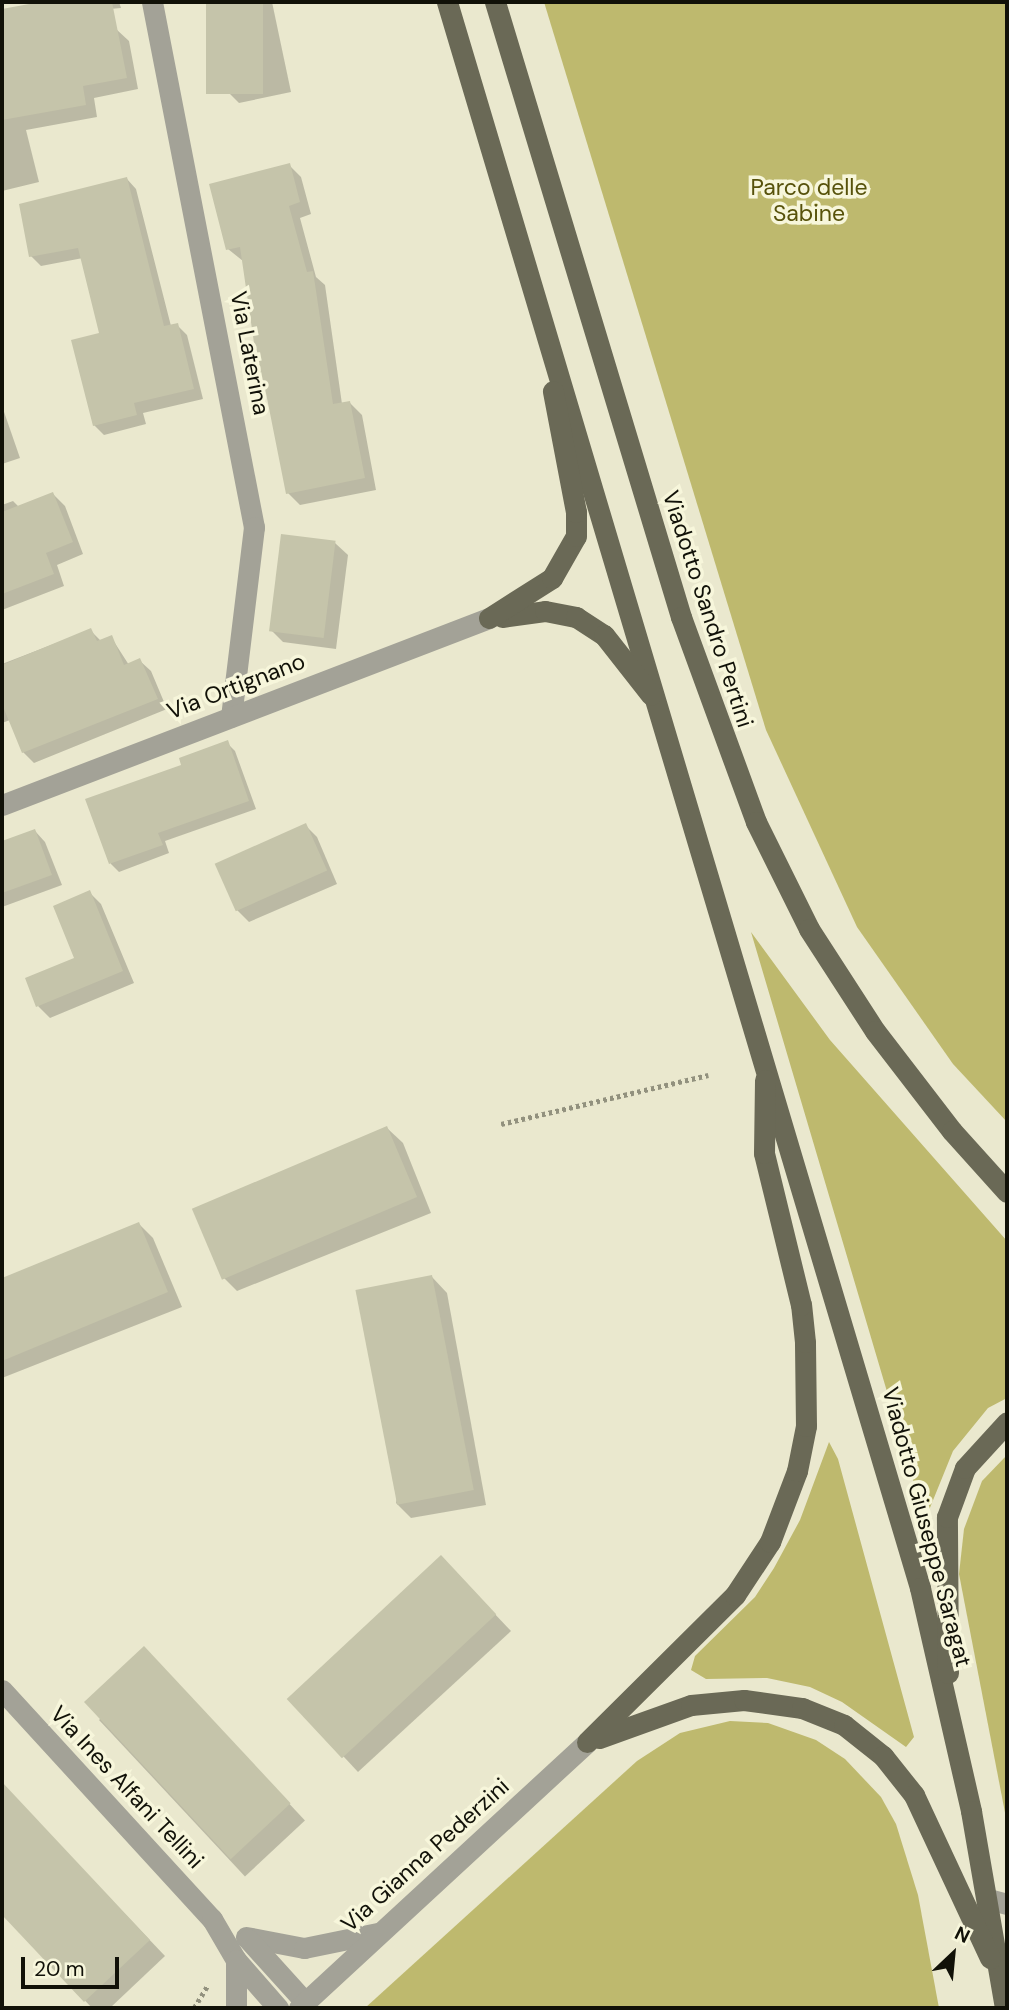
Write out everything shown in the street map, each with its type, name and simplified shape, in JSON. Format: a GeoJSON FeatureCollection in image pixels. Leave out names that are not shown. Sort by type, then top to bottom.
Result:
{"type":"FeatureCollection","features":[{"type":"Feature","properties":{"kind":"main road"},"geometry":{"type":"LineString","coordinates":[[447,2],[660,706],[766,1068],[764,1153],[801,1305],[805,1342],[806,1426],[797,1471],[778,1525],[742,1587],[587,1742]]}},
{"type":"Feature","properties":{"kind":"main road","name":"Viadotto Sandro Pertini"},"geometry":{"type":"LineString","coordinates":[[495,2],[681,617],[743,793],[785,884],[839,977],[901,1067],[1007,1192]]}},
{"type":"Feature","properties":{"kind":"main road"},"geometry":{"type":"LineString","coordinates":[[489,618],[552,578],[576,536],[576,512],[553,398],[549,340]]}},
{"type":"Feature","properties":{"kind":"main road"},"geometry":{"type":"LineString","coordinates":[[489,618],[545,611],[576,617],[604,635],[660,706]]}},
{"type":"Feature","properties":{"kind":"main road","name":"Viadotto Giuseppe Saragat"},"geometry":{"type":"LineString","coordinates":[[766,1068],[916,1575],[998,1901],[1001,1982],[1005,2008]]}},
{"type":"Feature","properties":{"kind":"main road"},"geometry":{"type":"LineString","coordinates":[[948,1705],[947,1517],[965,1468],[1007,1422]]}},
{"type":"Feature","properties":{"kind":"main road"},"geometry":{"type":"LineString","coordinates":[[587,1742],[669,1710],[717,1701],[787,1705],[844,1725],[883,1756],[919,1802],[1001,1982]]}},
{"type":"Feature","properties":{"kind":"street","name":"Via Laterina"},"geometry":{"type":"LineString","coordinates":[[152,2],[254,527],[231,717]]}},
{"type":"Feature","properties":{"kind":"street","name":"Via Ortignano"},"geometry":{"type":"LineString","coordinates":[[2,805],[489,618]]}},
{"type":"Feature","properties":{"kind":"street","name":"Via Ines Alfani Tellini"},"geometry":{"type":"LineString","coordinates":[[2,1690],[212,1919],[236,1960],[278,2008]]}},
{"type":"Feature","properties":{"kind":"street","name":"Via Gianna Pederzini"},"geometry":{"type":"LineString","coordinates":[[302,2005],[587,1742]]}},
{"type":"Feature","properties":{"kind":"street","name":"Via Ines Alfani Tellini"},"geometry":{"type":"LineString","coordinates":[[212,1919],[246,1937],[302,2005]]}},
{"type":"Feature","properties":{"kind":"street"},"geometry":{"type":"LineString","coordinates":[[246,1937],[304,1948],[379,1932]]}},
{"type":"Feature","properties":{"kind":"street"},"geometry":{"type":"LineString","coordinates":[[236,1960],[236,2008]]}},
{"type":"Feature","properties":{"kind":"path"},"geometry":{"type":"LineString","coordinates":[[501,1124],[708,1075]]}},
{"type":"Feature","properties":{"kind":"path"},"geometry":{"type":"LineString","coordinates":[[194,2008],[214,1975]]}},
{"type":"Feature","properties":{"kind":"green space","name":"Parco delle Sabine"},"geometry":{"type":"Polygon","coordinates":[[[544,2],[1007,2],[1007,1122],[953,1064],[857,927],[766,730],[544,2]]]}},
{"type":"Feature","properties":{"kind":"green space"},"geometry":{"type":"Polygon","coordinates":[[[751,932],[830,1040],[1007,1241],[1007,1398],[988,1408],[953,1451],[925,1520],[751,932]]]}},
{"type":"Feature","properties":{"kind":"green space"},"geometry":{"type":"Polygon","coordinates":[[[829,1442],[838,1459],[914,1737],[906,1747],[842,1702],[810,1687],[767,1678],[706,1679],[691,1670],[695,1656],[755,1597],[774,1568],[800,1520],[829,1442]]]}},
{"type":"Feature","properties":{"kind":"green space"},"geometry":{"type":"Polygon","coordinates":[[[1007,1455],[1007,1823],[959,1574],[964,1529],[982,1481],[1007,1455]]]}},
{"type":"Feature","properties":{"kind":"green space"},"geometry":{"type":"Polygon","coordinates":[[[730,1721],[768,1723],[816,1740],[845,1759],[881,1797],[896,1824],[918,1895],[939,2008],[365,2008],[637,1761],[680,1733],[730,1721]]]}},
{"type":"Feature","properties":{"kind":"building"},"geometry":{"type":"Polygon","coordinates":[[[40,2],[112,2],[127,78],[83,86],[86,105],[2,120],[2,9],[40,2]]]}},
{"type":"Feature","properties":{"kind":"building"},"geometry":{"type":"Polygon","coordinates":[[[206,2],[263,2],[263,94],[206,94],[206,2]]]}},
{"type":"Feature","properties":{"kind":"building"},"geometry":{"type":"Polygon","coordinates":[[[290,163],[300,202],[289,206],[307,272],[313,271],[333,404],[350,401],[365,478],[286,494],[264,383],[260,384],[240,247],[226,250],[209,184],[290,163]]]}},
{"type":"Feature","properties":{"kind":"building"},"geometry":{"type":"Polygon","coordinates":[[[127,177],[164,326],[178,323],[194,389],[134,403],[137,415],[93,426],[71,340],[99,333],[78,248],[29,257],[19,204],[127,177]]]}},
{"type":"Feature","properties":{"kind":"building"},"geometry":{"type":"Polygon","coordinates":[[[53,492],[73,542],[46,553],[54,574],[2,594],[2,512],[53,492]]]}},
{"type":"Feature","properties":{"kind":"building"},"geometry":{"type":"Polygon","coordinates":[[[281,534],[336,541],[324,638],[269,631],[281,534]]]}},
{"type":"Feature","properties":{"kind":"building"},"geometry":{"type":"Polygon","coordinates":[[[91,628],[97,641],[112,635],[124,665],[140,658],[158,699],[22,753],[2,704],[2,665],[91,628]]]}},
{"type":"Feature","properties":{"kind":"building"},"geometry":{"type":"Polygon","coordinates":[[[228,740],[249,801],[158,833],[163,845],[109,864],[85,799],[181,765],[179,758],[228,740]]]}},
{"type":"Feature","properties":{"kind":"building"},"geometry":{"type":"Polygon","coordinates":[[[306,823],[327,871],[236,911],[215,864],[306,823]]]}},
{"type":"Feature","properties":{"kind":"building"},"geometry":{"type":"Polygon","coordinates":[[[35,829],[52,875],[2,893],[2,841],[35,829]]]}},
{"type":"Feature","properties":{"kind":"building"},"geometry":{"type":"Polygon","coordinates":[[[90,890],[123,971],[36,1007],[25,978],[74,958],[53,906],[90,890]]]}},
{"type":"Feature","properties":{"kind":"building"},"geometry":{"type":"Polygon","coordinates":[[[387,1126],[417,1197],[222,1280],[192,1209],[387,1126]]]}},
{"type":"Feature","properties":{"kind":"building"},"geometry":{"type":"Polygon","coordinates":[[[139,1222],[168,1292],[2,1361],[2,1278],[139,1222]]]}},
{"type":"Feature","properties":{"kind":"building"},"geometry":{"type":"Polygon","coordinates":[[[432,1275],[474,1490],[397,1505],[355,1290],[432,1275]]]}},
{"type":"Feature","properties":{"kind":"building"},"geometry":{"type":"Polygon","coordinates":[[[441,1555],[496,1614],[342,1758],[287,1699],[441,1555]]]}},
{"type":"Feature","properties":{"kind":"building"},"geometry":{"type":"Polygon","coordinates":[[[144,1646],[291,1803],[231,1859],[84,1702],[144,1646]]]}},
{"type":"Feature","properties":{"kind":"building"},"geometry":{"type":"Polygon","coordinates":[[[2,1782],[150,1940],[84,2002],[2,1915],[2,1782]]]}}]}
